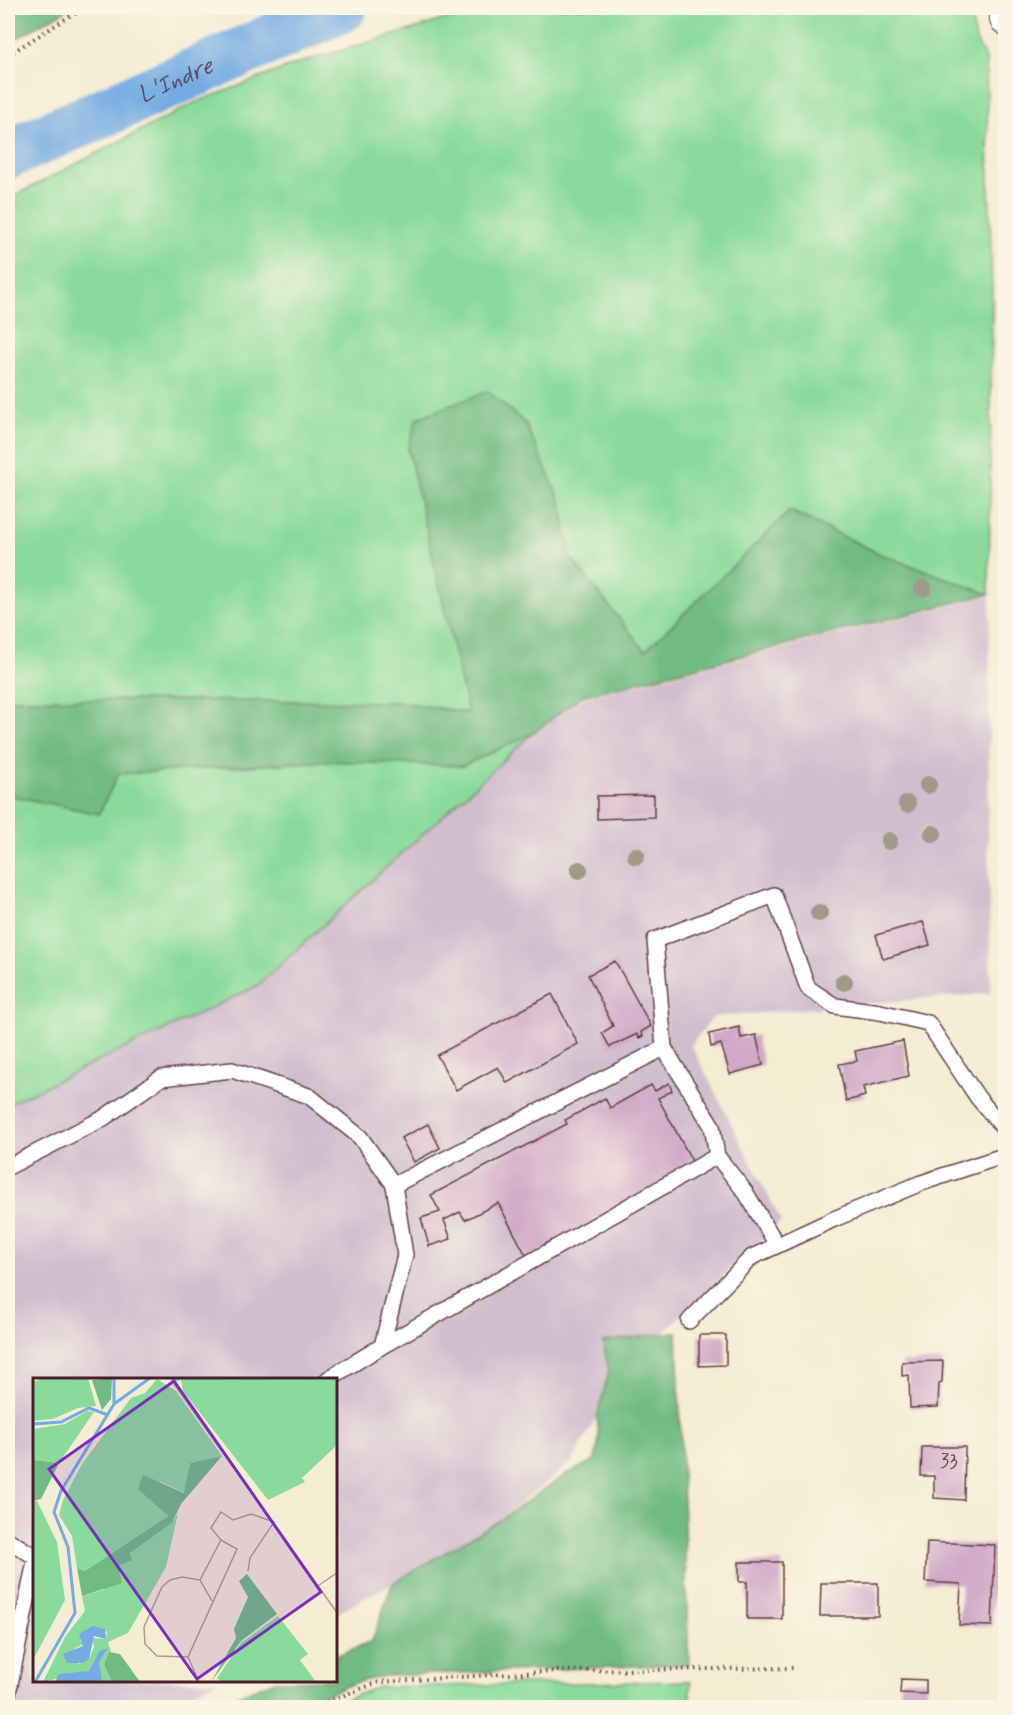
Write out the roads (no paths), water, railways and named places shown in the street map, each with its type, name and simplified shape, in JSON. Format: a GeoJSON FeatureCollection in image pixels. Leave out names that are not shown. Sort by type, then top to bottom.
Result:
{"type":"FeatureCollection","features":[{"type":"Feature","properties":{"kind":"lane"},"geometry":{"type":"LineString","coordinates":[[777,1245],[746,1193],[717,1156],[712,1126],[664,1048],[656,940],[774,896],[808,988],[835,1006],[880,1012],[928,1023],[978,1098],[1005,1131]]}},
{"type":"Feature","properties":{"kind":"lane"},"geometry":{"type":"LineString","coordinates":[[394,1185],[664,1048]]}},
{"type":"Feature","properties":{"kind":"lane"},"geometry":{"type":"LineString","coordinates":[[8,1167],[102,1119],[161,1078],[232,1070],[309,1096],[360,1137],[394,1185],[405,1255],[382,1346]]}},
{"type":"Feature","properties":{"kind":"lane"},"geometry":{"type":"LineString","coordinates":[[689,1321],[752,1257],[834,1219],[921,1183],[1005,1155]]}},
{"type":"Feature","properties":{"kind":"lane"},"geometry":{"type":"LineString","coordinates":[[330,1378],[717,1156]]}},
{"type":"Feature","properties":{"kind":"lane"},"geometry":{"type":"LineString","coordinates":[[8,1540],[33,1555]]}},
{"type":"Feature","properties":{"kind":"lane"},"geometry":{"type":"LineString","coordinates":[[8,1694],[33,1571]]}},
{"type":"Feature","properties":{"kind":"waterway","name":"L'Indre"},"geometry":{"type":"LineString","coordinates":[[8,154],[342,8]]}}]}
